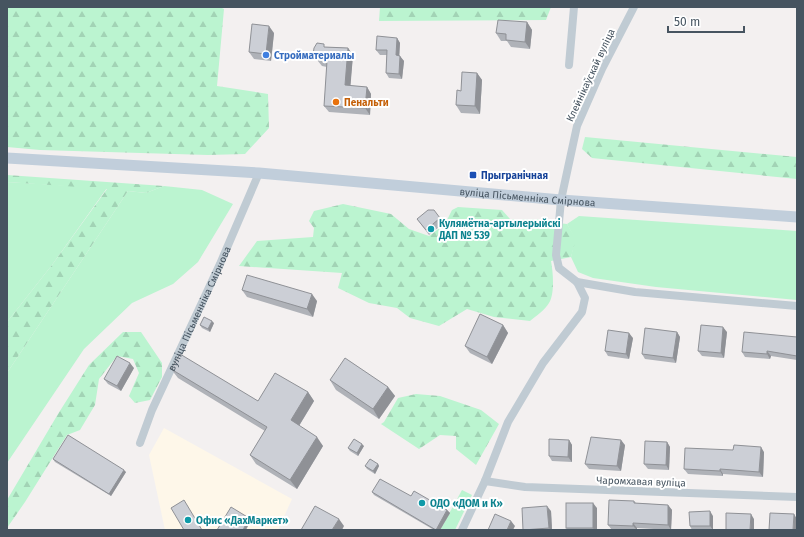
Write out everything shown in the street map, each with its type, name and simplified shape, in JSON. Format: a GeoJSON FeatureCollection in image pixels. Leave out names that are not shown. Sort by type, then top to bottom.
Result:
{"type":"FeatureCollection","features":[{"type":"Feature","properties":{"kind":"main road","name":"вуліца Пісьменніка Смірнова"},"geometry":{"type":"LineString","coordinates":[[7,158],[259,173],[561,200],[797,218]]}},
{"type":"Feature","properties":{"kind":"street"},"geometry":{"type":"LineString","coordinates":[[569,65],[574,7]]}},
{"type":"Feature","properties":{"kind":"street","name":"Клейнікаўскай вуліца"},"geometry":{"type":"LineString","coordinates":[[578,282],[559,268],[556,256],[561,200],[577,126],[602,69],[634,7]]}},
{"type":"Feature","properties":{"kind":"street","name":"вуліца Пісьменніка Смірнова"},"geometry":{"type":"LineString","coordinates":[[140,443],[152,410],[220,264],[259,173]]}},
{"type":"Feature","properties":{"kind":"street"},"geometry":{"type":"LineString","coordinates":[[578,282],[635,292],[797,306]]}},
{"type":"Feature","properties":{"kind":"street"},"geometry":{"type":"LineString","coordinates":[[462,530],[485,481],[508,422],[543,363],[582,312],[585,298],[578,282]]}},
{"type":"Feature","properties":{"kind":"street","name":"Чаромхавая вуліца"},"geometry":{"type":"LineString","coordinates":[[485,481],[525,487],[797,497]]}},
{"type":"Feature","properties":{"kind":"shaded area"},"geometry":{"type":"Polygon","coordinates":[[[164,428],[292,499],[278,530],[165,530],[149,455],[164,428]]]}},
{"type":"Feature","properties":{"kind":"green space"},"geometry":{"type":"Polygon","coordinates":[[[7,7],[220,7],[224,9],[217,86],[268,94],[269,128],[245,154],[208,155],[40,150],[7,147],[7,7]]]}},
{"type":"Feature","properties":{"kind":"green space"},"geometry":{"type":"Polygon","coordinates":[[[380,7],[551,7],[546,20],[379,21],[380,7]]]}},
{"type":"Feature","properties":{"kind":"green space"},"geometry":{"type":"Polygon","coordinates":[[[585,137],[797,157],[797,179],[592,158],[582,149],[585,137]]]}},
{"type":"Feature","properties":{"kind":"green space"},"geometry":{"type":"Polygon","coordinates":[[[7,175],[164,186],[146,193],[128,191],[7,373],[7,322],[52,265],[107,189],[7,182],[7,175]]]}},
{"type":"Feature","properties":{"kind":"green space"},"geometry":{"type":"Polygon","coordinates":[[[7,182],[107,188],[52,265],[7,322],[7,182]]]}},
{"type":"Feature","properties":{"kind":"green space"},"geometry":{"type":"Polygon","coordinates":[[[164,186],[202,190],[233,204],[198,262],[173,284],[132,303],[84,349],[7,463],[7,373],[128,191],[146,193],[164,186]]]}},
{"type":"Feature","properties":{"kind":"green space"},"geometry":{"type":"Polygon","coordinates":[[[343,204],[391,214],[409,229],[429,236],[445,224],[452,210],[458,207],[502,210],[510,219],[537,219],[567,224],[576,239],[571,257],[551,261],[553,282],[551,299],[545,308],[530,321],[494,317],[467,309],[439,326],[410,318],[397,308],[369,303],[338,288],[342,273],[239,266],[257,241],[313,237],[314,228],[309,221],[314,211],[343,204]]]}},
{"type":"Feature","properties":{"kind":"green space"},"geometry":{"type":"Polygon","coordinates":[[[579,216],[797,231],[797,300],[656,287],[593,278],[578,272],[571,257],[575,239],[567,224],[579,216]]]}},
{"type":"Feature","properties":{"kind":"green space"},"geometry":{"type":"Polygon","coordinates":[[[123,332],[141,332],[162,363],[162,377],[150,400],[135,403],[129,396],[139,373],[133,359],[117,356],[99,379],[95,405],[80,430],[67,435],[7,528],[7,500],[89,365],[123,332]]]}},
{"type":"Feature","properties":{"kind":"green space"},"geometry":{"type":"Polygon","coordinates":[[[416,394],[440,396],[481,410],[499,424],[476,465],[456,449],[456,436],[440,435],[419,449],[381,424],[384,422],[398,398],[416,394]]]}},
{"type":"Feature","properties":{"kind":"green space"},"geometry":{"type":"Polygon","coordinates":[[[462,490],[472,495],[455,530],[440,530],[462,490]]]}},
{"type":"Feature","properties":{"kind":"building"},"geometry":{"type":"Polygon","coordinates":[[[498,20],[527,22],[525,42],[506,40],[506,34],[496,33],[498,20]]]}},
{"type":"Feature","properties":{"kind":"building"},"geometry":{"type":"Polygon","coordinates":[[[252,24],[269,26],[266,54],[249,52],[252,24]]]}},
{"type":"Feature","properties":{"kind":"building"},"geometry":{"type":"Polygon","coordinates":[[[377,36],[397,38],[396,55],[400,56],[399,74],[386,73],[387,50],[376,50],[377,36]]]}},
{"type":"Feature","properties":{"kind":"building"},"geometry":{"type":"Polygon","coordinates":[[[317,43],[324,44],[324,47],[348,48],[345,85],[367,87],[365,108],[324,106],[327,61],[317,59],[313,55],[314,48],[317,43]]]}},
{"type":"Feature","properties":{"kind":"building"},"geometry":{"type":"Polygon","coordinates":[[[462,72],[477,73],[475,106],[456,105],[457,90],[461,91],[462,72]]]}},
{"type":"Feature","properties":{"kind":"building"},"geometry":{"type":"Polygon","coordinates":[[[428,210],[434,210],[440,218],[426,230],[417,219],[428,210]]]}},
{"type":"Feature","properties":{"kind":"building"},"geometry":{"type":"Polygon","coordinates":[[[247,275],[312,294],[307,309],[242,290],[247,275]]]}},
{"type":"Feature","properties":{"kind":"building"},"geometry":{"type":"Polygon","coordinates":[[[480,314],[503,325],[487,357],[465,346],[480,314]]]}},
{"type":"Feature","properties":{"kind":"building"},"geometry":{"type":"Polygon","coordinates":[[[204,317],[212,321],[208,329],[200,325],[204,317]]]}},
{"type":"Feature","properties":{"kind":"building"},"geometry":{"type":"Polygon","coordinates":[[[701,325],[723,327],[721,353],[698,351],[701,325]]]}},
{"type":"Feature","properties":{"kind":"building"},"geometry":{"type":"Polygon","coordinates":[[[645,328],[677,332],[673,358],[642,354],[645,328]]]}},
{"type":"Feature","properties":{"kind":"building"},"geometry":{"type":"Polygon","coordinates":[[[608,330],[629,333],[626,354],[605,351],[608,330]]]}},
{"type":"Feature","properties":{"kind":"building"},"geometry":{"type":"Polygon","coordinates":[[[744,332],[797,337],[797,356],[767,351],[767,354],[742,352],[744,332]]]}},
{"type":"Feature","properties":{"kind":"building"},"geometry":{"type":"Polygon","coordinates":[[[180,354],[258,401],[275,373],[308,392],[291,420],[317,437],[290,480],[250,455],[267,427],[171,369],[180,354]]]}},
{"type":"Feature","properties":{"kind":"building"},"geometry":{"type":"Polygon","coordinates":[[[117,356],[130,363],[117,386],[104,379],[117,356]]]}},
{"type":"Feature","properties":{"kind":"building"},"geometry":{"type":"Polygon","coordinates":[[[345,358],[388,387],[373,409],[330,380],[345,358]]]}},
{"type":"Feature","properties":{"kind":"building"},"geometry":{"type":"Polygon","coordinates":[[[68,435],[124,470],[109,494],[53,459],[68,435]]]}},
{"type":"Feature","properties":{"kind":"building"},"geometry":{"type":"Polygon","coordinates":[[[591,437],[621,440],[617,466],[585,464],[591,437]]]}},
{"type":"Feature","properties":{"kind":"building"},"geometry":{"type":"Polygon","coordinates":[[[354,439],[362,444],[357,453],[348,448],[354,439]]]}},
{"type":"Feature","properties":{"kind":"building"},"geometry":{"type":"Polygon","coordinates":[[[549,439],[569,440],[568,457],[549,456],[549,439]]]}},
{"type":"Feature","properties":{"kind":"building"},"geometry":{"type":"Polygon","coordinates":[[[645,441],[667,442],[666,465],[644,464],[645,441]]]}},
{"type":"Feature","properties":{"kind":"building"},"geometry":{"type":"Polygon","coordinates":[[[734,445],[761,447],[759,472],[720,469],[720,471],[684,469],[685,448],[733,450],[734,445]]]}},
{"type":"Feature","properties":{"kind":"building"},"geometry":{"type":"Polygon","coordinates":[[[370,459],[378,464],[373,471],[365,466],[370,459]]]}},
{"type":"Feature","properties":{"kind":"building"},"geometry":{"type":"Polygon","coordinates":[[[380,479],[411,496],[414,491],[447,510],[436,530],[372,492],[380,479]]]}},
{"type":"Feature","properties":{"kind":"building","name":"Офис «ДахМаркет»"},"geometry":{"type":"Polygon","coordinates":[[[184,500],[202,530],[184,530],[171,508],[184,500]]]}},
{"type":"Feature","properties":{"kind":"building"},"geometry":{"type":"Polygon","coordinates":[[[609,500],[668,505],[668,525],[633,523],[633,526],[608,525],[609,500]]]}},
{"type":"Feature","properties":{"kind":"building"},"geometry":{"type":"Polygon","coordinates":[[[566,503],[593,503],[593,528],[566,528],[566,503]]]}},
{"type":"Feature","properties":{"kind":"building"},"geometry":{"type":"Polygon","coordinates":[[[315,506],[339,519],[332,530],[301,530],[315,506]]]}},
{"type":"Feature","properties":{"kind":"building"},"geometry":{"type":"Polygon","coordinates":[[[547,506],[549,528],[523,530],[522,508],[547,506]]]}},
{"type":"Feature","properties":{"kind":"building"},"geometry":{"type":"Polygon","coordinates":[[[231,507],[249,518],[243,530],[217,530],[231,507]]]}},
{"type":"Feature","properties":{"kind":"building"},"geometry":{"type":"Polygon","coordinates":[[[710,511],[710,526],[690,526],[689,512],[710,511]]]}},
{"type":"Feature","properties":{"kind":"building"},"geometry":{"type":"Polygon","coordinates":[[[726,513],[751,514],[750,530],[726,530],[726,513]]]}},
{"type":"Feature","properties":{"kind":"building"},"geometry":{"type":"Polygon","coordinates":[[[770,513],[794,514],[793,530],[769,530],[770,513]]]}},
{"type":"Feature","properties":{"kind":"building"},"geometry":{"type":"Polygon","coordinates":[[[495,514],[511,521],[507,530],[488,530],[495,514]]]}},
{"type":"Feature","properties":{"kind":"place","name":"Стройматериалы"},"geometry":{"type":"Point","coordinates":[266,55]}},
{"type":"Feature","properties":{"kind":"place","name":"Пенальти"},"geometry":{"type":"Point","coordinates":[336,102]}},
{"type":"Feature","properties":{"kind":"place","name":"Прыгранічная"},"geometry":{"type":"Point","coordinates":[473,175]}},
{"type":"Feature","properties":{"kind":"place","name":"Кулямётна-артылерыйскі ДАП № 539"},"geometry":{"type":"Point","coordinates":[431,229]}},
{"type":"Feature","properties":{"kind":"place","name":"ОДО «ДОМ и К»"},"geometry":{"type":"Point","coordinates":[422,503]}},
{"type":"Feature","properties":{"kind":"place","name":"Офис «ДахМаркет»"},"geometry":{"type":"Point","coordinates":[188,520]}}]}
